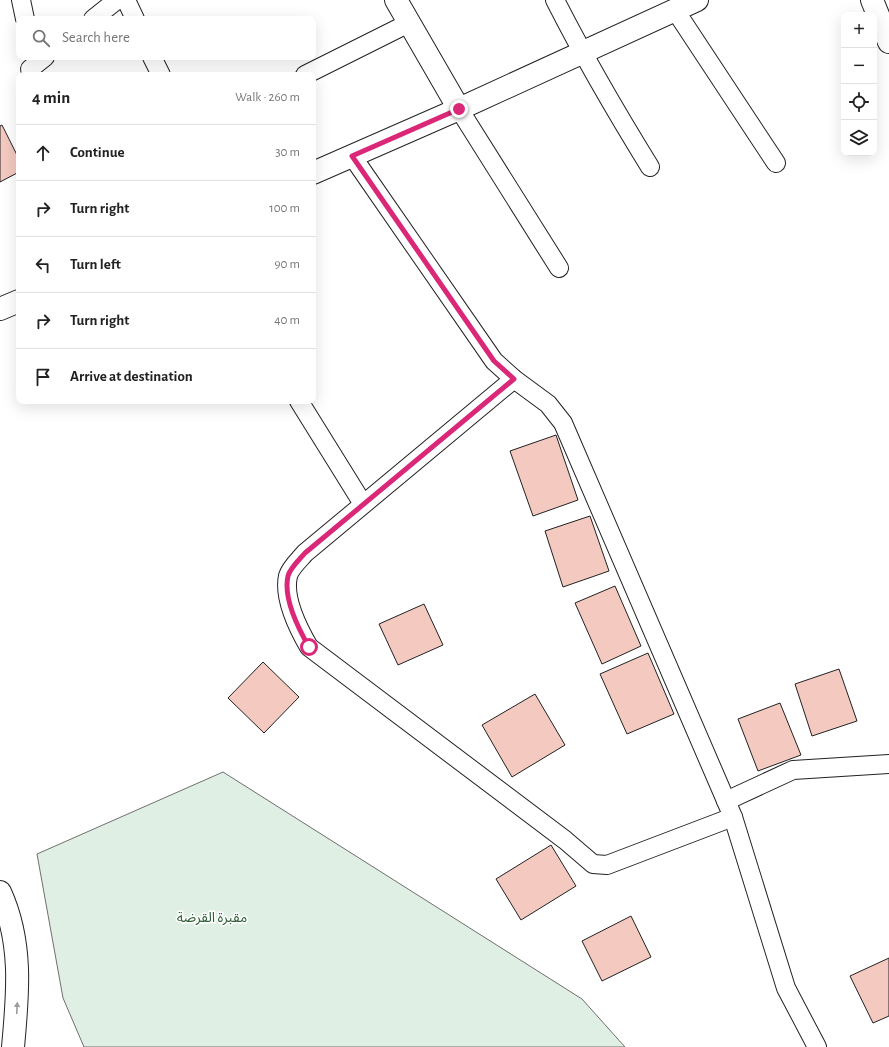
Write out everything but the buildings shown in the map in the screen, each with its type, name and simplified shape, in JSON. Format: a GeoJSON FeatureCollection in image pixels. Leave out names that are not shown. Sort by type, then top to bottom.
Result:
{"type":"FeatureCollection","features":[{"type":"Feature","properties":{"kind":"street"},"geometry":{"type":"LineString","coordinates":[[21,0],[24,16]]}},
{"type":"Feature","properties":{"kind":"street"},"geometry":{"type":"LineString","coordinates":[[97,16],[117,0]]}},
{"type":"Feature","properties":{"kind":"street"},"geometry":{"type":"LineString","coordinates":[[126,0],[133,16]]}},
{"type":"Feature","properties":{"kind":"street"},"geometry":{"type":"LineString","coordinates":[[396,0],[459,109],[559,268]]}},
{"type":"Feature","properties":{"kind":"street"},"geometry":{"type":"LineString","coordinates":[[555,0],[582,53],[650,167]]}},
{"type":"Feature","properties":{"kind":"street"},"geometry":{"type":"LineString","coordinates":[[316,172],[459,109],[697,0]]}},
{"type":"Feature","properties":{"kind":"street"},"geometry":{"type":"LineString","coordinates":[[872,0],[889,42]]}},
{"type":"Feature","properties":{"kind":"street"},"geometry":{"type":"LineString","coordinates":[[675,10],[776,163]]}},
{"type":"Feature","properties":{"kind":"street"},"geometry":{"type":"LineString","coordinates":[[311,72],[409,23]]}},
{"type":"Feature","properties":{"kind":"street"},"geometry":{"type":"LineString","coordinates":[[30,67],[40,60]]}},
{"type":"Feature","properties":{"kind":"street"},"geometry":{"type":"LineString","coordinates":[[153,60],[159,72]]}},
{"type":"Feature","properties":{"kind":"street"},"geometry":{"type":"LineString","coordinates":[[352,156],[494,361],[514,379],[548,404],[563,423],[729,809],[786,988],[817,1047]]}},
{"type":"Feature","properties":{"kind":"street"},"geometry":{"type":"LineString","coordinates":[[0,309],[16,302]]}},
{"type":"Feature","properties":{"kind":"street"},"geometry":{"type":"LineString","coordinates":[[514,379],[305,553],[288,574],[287,589],[297,626],[309,647],[565,840],[593,864],[607,865],[729,809],[793,770],[889,764]]}},
{"type":"Feature","properties":{"kind":"street"},"geometry":{"type":"LineString","coordinates":[[301,404],[363,504]]}},
{"type":"Feature","properties":{"kind":"street"},"geometry":{"type":"LineString","coordinates":[[0,892],[7,907],[16,947],[18,974],[13,1047]]}},
{"type":"Feature","properties":{"kind":"green space","name":"مقبرة القرضة"},"geometry":{"type":"Polygon","coordinates":[[[223,772],[582,999],[625,1047],[84,1047],[63,998],[37,854],[223,772]]]}},
{"type":"Feature","properties":{"kind":"route"},"geometry":{"type":"LineString","coordinates":[[309,647],[297,626],[287,589],[288,574],[305,553],[514,379],[494,361],[352,156],[459,109]]}}]}
